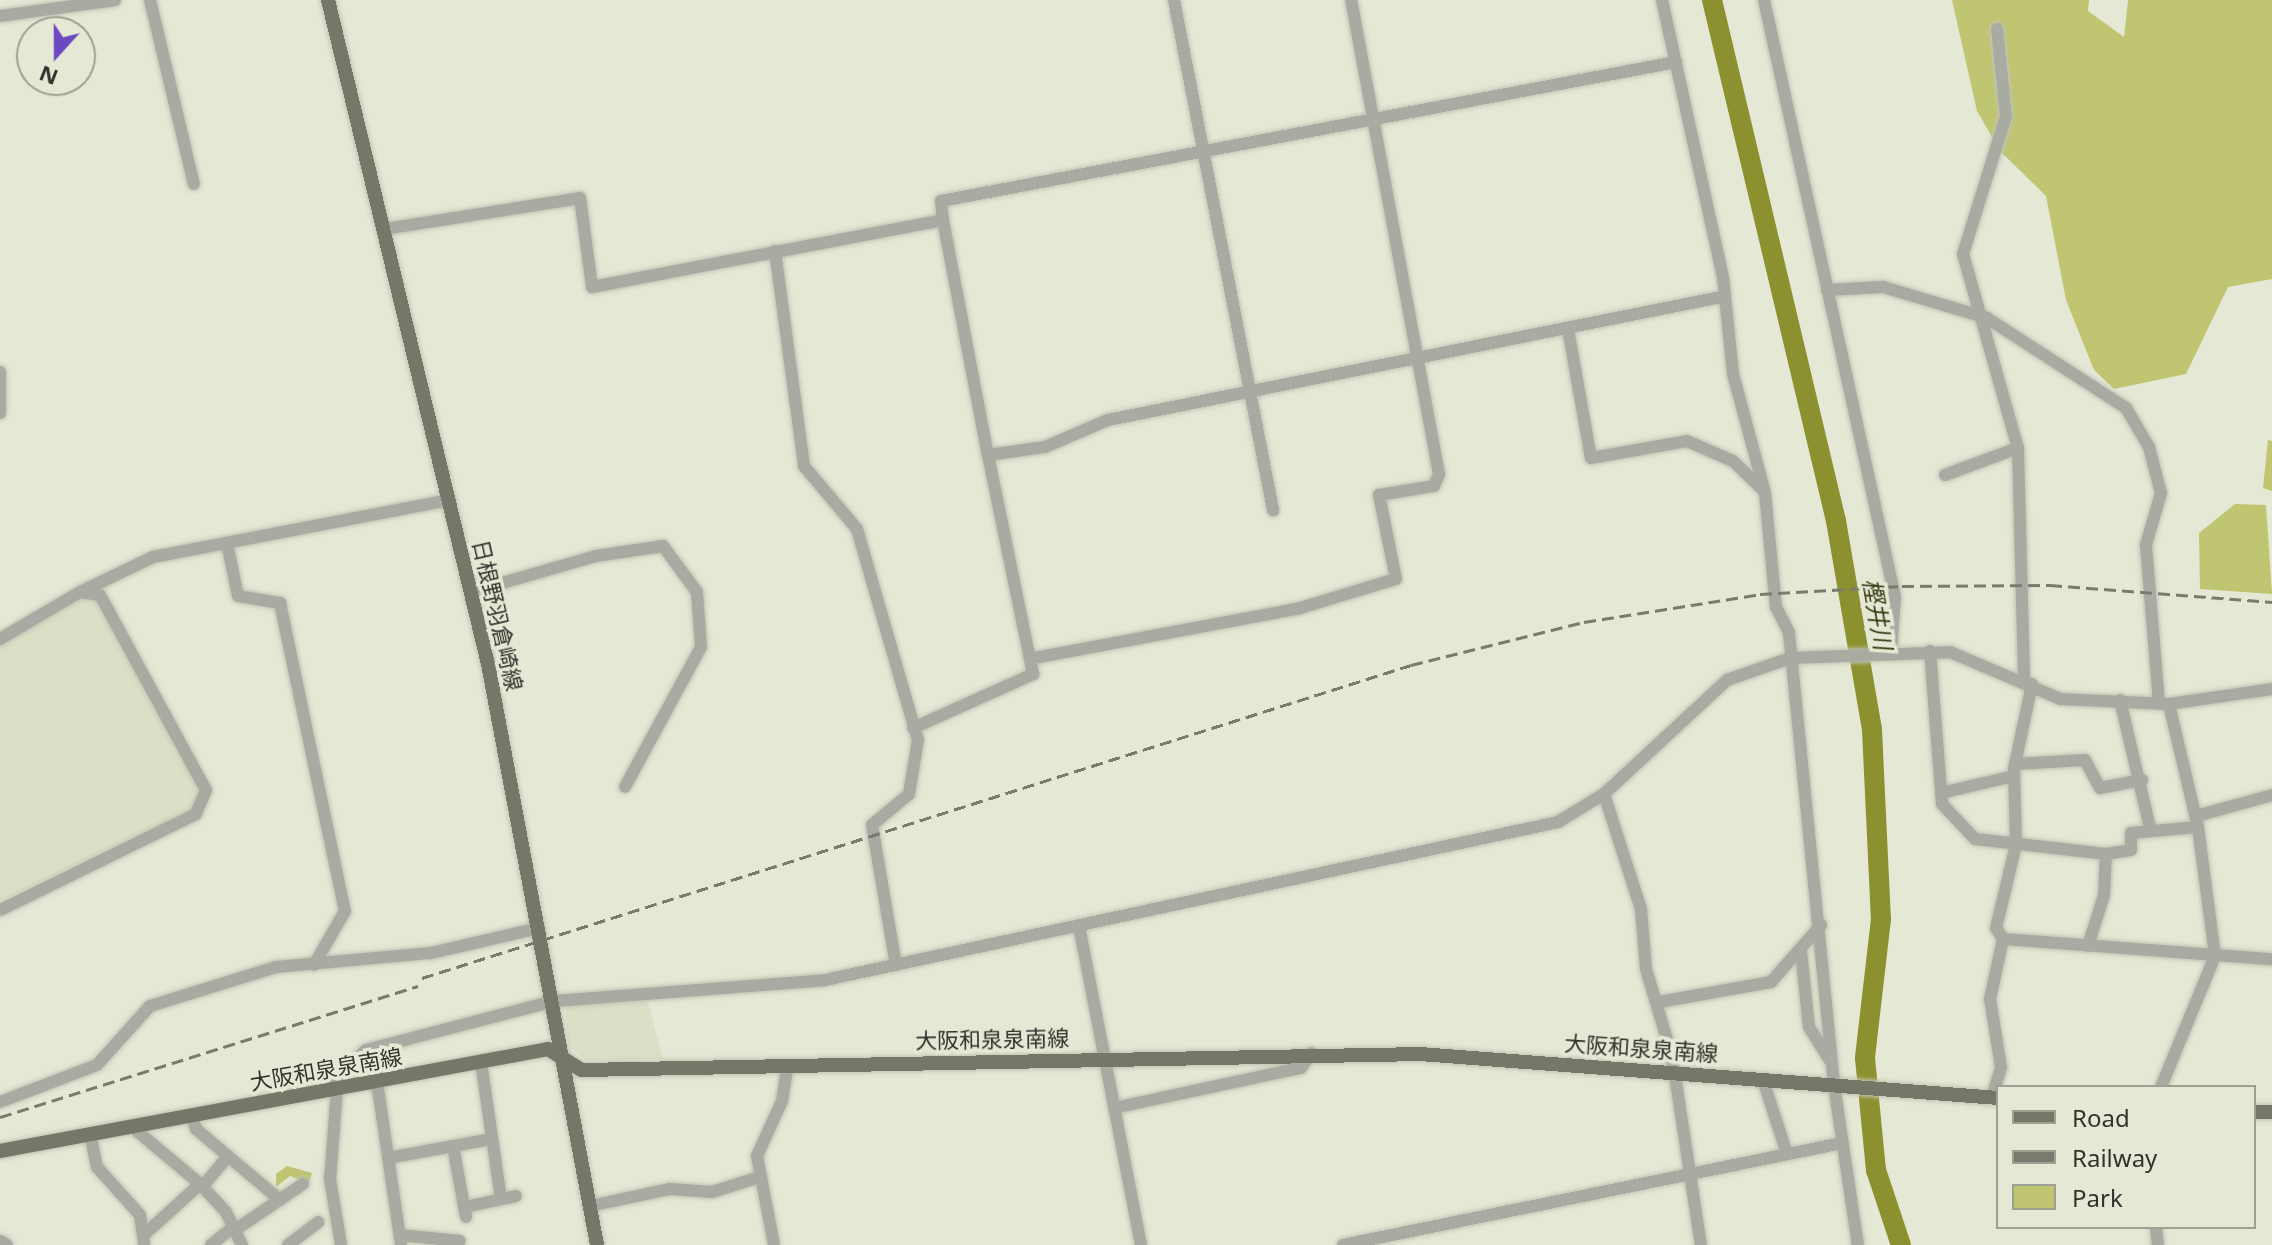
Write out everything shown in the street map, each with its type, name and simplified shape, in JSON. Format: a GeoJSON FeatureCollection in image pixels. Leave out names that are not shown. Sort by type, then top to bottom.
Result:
{"type":"FeatureCollection","features":[{"type":"Feature","properties":{"kind":"main road","name":"日根野羽倉崎線"},"geometry":{"type":"LineString","coordinates":[[328,0],[471,592],[554,1001],[597,1245]]}},
{"type":"Feature","properties":{"kind":"main road","name":"大阪和泉泉南線"},"geometry":{"type":"LineString","coordinates":[[0,1151],[548,1049],[582,1070],[1311,1053],[1674,1073],[1995,1098]]}},
{"type":"Feature","properties":{"kind":"street"},"geometry":{"type":"LineString","coordinates":[[9,0],[6,15],[115,0]]}},
{"type":"Feature","properties":{"kind":"street"},"geometry":{"type":"LineString","coordinates":[[150,0],[194,184]]}},
{"type":"Feature","properties":{"kind":"street"},"geometry":{"type":"LineString","coordinates":[[1174,0],[1273,510]]}},
{"type":"Feature","properties":{"kind":"street"},"geometry":{"type":"LineString","coordinates":[[1034,658],[1392,584],[1379,495],[1434,486],[1439,474],[1351,0]]}},
{"type":"Feature","properties":{"kind":"street"},"geometry":{"type":"LineString","coordinates":[[1662,0],[1721,297],[1765,493],[1776,607],[1793,658],[1832,1062],[1838,1085],[1842,1143],[1858,1245]]}},
{"type":"Feature","properties":{"kind":"street"},"geometry":{"type":"LineString","coordinates":[[1764,0],[1895,597],[1887,652]]}},
{"type":"Feature","properties":{"kind":"street"},"geometry":{"type":"LineString","coordinates":[[1997,29],[2006,116],[1963,254],[1987,318],[2018,448],[2028,682],[2015,770],[2015,848],[1996,928],[2003,939],[1990,999],[2001,1067],[1998,1085]]}},
{"type":"Feature","properties":{"kind":"street"},"geometry":{"type":"LineString","coordinates":[[913,728],[1033,674],[1034,658],[988,455],[941,201],[1676,62]]}},
{"type":"Feature","properties":{"kind":"street"},"geometry":{"type":"LineString","coordinates":[[385,229],[580,198],[592,287],[943,220]]}},
{"type":"Feature","properties":{"kind":"street"},"geometry":{"type":"LineString","coordinates":[[775,251],[804,466],[857,529],[913,728],[917,765],[909,794],[877,815],[871,836],[896,965]]}},
{"type":"Feature","properties":{"kind":"street"},"geometry":{"type":"LineString","coordinates":[[1827,290],[1883,287],[1987,318],[2126,408],[2149,447],[2161,493],[2146,545],[2164,704],[2197,822],[2215,956],[2162,1085]]}},
{"type":"Feature","properties":{"kind":"street"},"geometry":{"type":"LineString","coordinates":[[988,455],[1045,447],[1108,420],[1721,297]]}},
{"type":"Feature","properties":{"kind":"street"},"geometry":{"type":"LineString","coordinates":[[1568,329],[1591,458],[1687,441],[1696,451],[1733,461],[1765,493]]}},
{"type":"Feature","properties":{"kind":"street"},"geometry":{"type":"LineString","coordinates":[[0,372],[0,413]]}},
{"type":"Feature","properties":{"kind":"street"},"geometry":{"type":"LineString","coordinates":[[1945,475],[2018,448]]}},
{"type":"Feature","properties":{"kind":"street"},"geometry":{"type":"LineString","coordinates":[[0,639],[140,561],[449,500]]}},
{"type":"Feature","properties":{"kind":"street"},"geometry":{"type":"LineString","coordinates":[[227,543],[238,596],[280,603],[345,911],[314,965]]}},
{"type":"Feature","properties":{"kind":"street"},"geometry":{"type":"LineString","coordinates":[[471,592],[596,556],[663,546],[697,592],[701,647],[625,787]]}},
{"type":"Feature","properties":{"kind":"street"},"geometry":{"type":"LineString","coordinates":[[0,910],[196,814],[206,790],[100,595],[80,592]]}},
{"type":"Feature","properties":{"kind":"street"},"geometry":{"type":"LineString","coordinates":[[1930,651],[1941,793],[1975,839],[2015,848],[2106,854],[2131,850],[2131,833],[2197,822],[2272,795]]}},
{"type":"Feature","properties":{"kind":"street"},"geometry":{"type":"LineString","coordinates":[[341,1245],[330,1179],[330,1090],[366,1050],[554,1001],[825,980],[1558,822],[1604,794],[1727,680],[1793,658],[1930,651],[1971,657],[2060,699],[2164,704],[2272,689]]}},
{"type":"Feature","properties":{"kind":"street"},"geometry":{"type":"LineString","coordinates":[[2120,700],[2142,780],[2150,828]]}},
{"type":"Feature","properties":{"kind":"street"},"geometry":{"type":"LineString","coordinates":[[1941,793],[2015,770],[2085,760],[2100,788],[2142,780]]}},
{"type":"Feature","properties":{"kind":"street"},"geometry":{"type":"LineString","coordinates":[[1604,794],[1641,909],[1646,969],[1659,1002],[1674,1073],[1679,1140],[1692,1173],[1701,1245]]}},
{"type":"Feature","properties":{"kind":"street"},"geometry":{"type":"LineString","coordinates":[[2088,946],[2104,895],[2106,854]]}},
{"type":"Feature","properties":{"kind":"street"},"geometry":{"type":"LineString","coordinates":[[1659,1002],[1771,982],[1821,925]]}},
{"type":"Feature","properties":{"kind":"street"},"geometry":{"type":"LineString","coordinates":[[1079,926],[1141,1245]]}},
{"type":"Feature","properties":{"kind":"street"},"geometry":{"type":"LineString","coordinates":[[0,1102],[97,1065],[150,1006],[276,967],[431,953],[539,928]]}},
{"type":"Feature","properties":{"kind":"street"},"geometry":{"type":"LineString","coordinates":[[2003,939],[2272,959]]}},
{"type":"Feature","properties":{"kind":"street"},"geometry":{"type":"LineString","coordinates":[[1801,951],[1809,1027],[1832,1062]]}},
{"type":"Feature","properties":{"kind":"street"},"geometry":{"type":"LineString","coordinates":[[366,1050],[388,1158],[400,1240],[460,1241]]}},
{"type":"Feature","properties":{"kind":"street"},"geometry":{"type":"LineString","coordinates":[[1114,1108],[1301,1068],[1311,1053]]}},
{"type":"Feature","properties":{"kind":"street"},"geometry":{"type":"LineString","coordinates":[[481,1062],[501,1199]]}},
{"type":"Feature","properties":{"kind":"street"},"geometry":{"type":"LineString","coordinates":[[774,1245],[757,1156],[782,1101],[788,1065]]}},
{"type":"Feature","properties":{"kind":"street"},"geometry":{"type":"LineString","coordinates":[[1763,1080],[1787,1154]]}},
{"type":"Feature","properties":{"kind":"street"},"geometry":{"type":"LineString","coordinates":[[191,1115],[228,1156],[280,1200]]}},
{"type":"Feature","properties":{"kind":"street"},"geometry":{"type":"LineString","coordinates":[[131,1126],[202,1185],[234,1228],[242,1245]]}},
{"type":"Feature","properties":{"kind":"street"},"geometry":{"type":"LineString","coordinates":[[90,1134],[97,1167],[140,1215],[144,1240]]}},
{"type":"Feature","properties":{"kind":"street"},"geometry":{"type":"LineString","coordinates":[[388,1158],[492,1139]]}},
{"type":"Feature","properties":{"kind":"street"},"geometry":{"type":"LineString","coordinates":[[1343,1245],[1842,1143]]}},
{"type":"Feature","properties":{"kind":"street"},"geometry":{"type":"LineString","coordinates":[[453,1146],[466,1212],[516,1196]]}},
{"type":"Feature","properties":{"kind":"street"},"geometry":{"type":"LineString","coordinates":[[144,1240],[228,1156]]}},
{"type":"Feature","properties":{"kind":"street"},"geometry":{"type":"LineString","coordinates":[[590,1206],[670,1189],[712,1192],[760,1177]]}},
{"type":"Feature","properties":{"kind":"street"},"geometry":{"type":"LineString","coordinates":[[211,1245],[303,1184]]}},
{"type":"Feature","properties":{"kind":"street"},"geometry":{"type":"LineString","coordinates":[[288,1245],[318,1222]]}},
{"type":"Feature","properties":{"kind":"street"},"geometry":{"type":"LineString","coordinates":[[0,1241],[7,1245]]}},
{"type":"Feature","properties":{"kind":"shaded area"},"geometry":{"type":"Polygon","coordinates":[[[81,599],[97,600],[200,791],[191,810],[0,901],[0,644],[81,599]]]}},
{"type":"Feature","properties":{"kind":"shaded area"},"geometry":{"type":"Polygon","coordinates":[[[647,999],[663,1059],[586,1060],[569,1046],[565,1005],[647,999]]]}},
{"type":"Feature","properties":{"kind":"green space"},"geometry":{"type":"Polygon","coordinates":[[[1952,0],[2089,0],[2088,11],[2124,37],[2128,0],[2272,0],[2272,279],[2228,287],[2186,374],[2114,389],[2094,370],[2066,300],[2046,196],[2000,151],[1977,111],[1952,0]]]}},
{"type":"Feature","properties":{"kind":"green space"},"geometry":{"type":"Polygon","coordinates":[[[2268,440],[2272,441],[2272,491],[2263,488],[2268,440]]]}},
{"type":"Feature","properties":{"kind":"green space"},"geometry":{"type":"Polygon","coordinates":[[[2235,504],[2266,505],[2272,594],[2200,589],[2199,533],[2235,504]]]}},
{"type":"Feature","properties":{"kind":"green space"},"geometry":{"type":"Polygon","coordinates":[[[287,1166],[312,1173],[309,1184],[290,1176],[276,1187],[276,1174],[287,1166]]]}},
{"type":"Feature","properties":{"kind":"waterway","name":"樫井川"},"geometry":{"type":"LineString","coordinates":[[1712,0],[1836,521],[1872,730],[1881,919],[1865,1058],[1876,1170],[1901,1245]]}},
{"type":"Feature","properties":{"kind":"railway"},"geometry":{"type":"LineString","coordinates":[[422,978],[1411,665],[1584,622],[1760,594],[1902,586],[2050,585],[2272,602]]}},
{"type":"Feature","properties":{"kind":"railway"},"geometry":{"type":"LineString","coordinates":[[0,1117],[418,986]]}}]}
